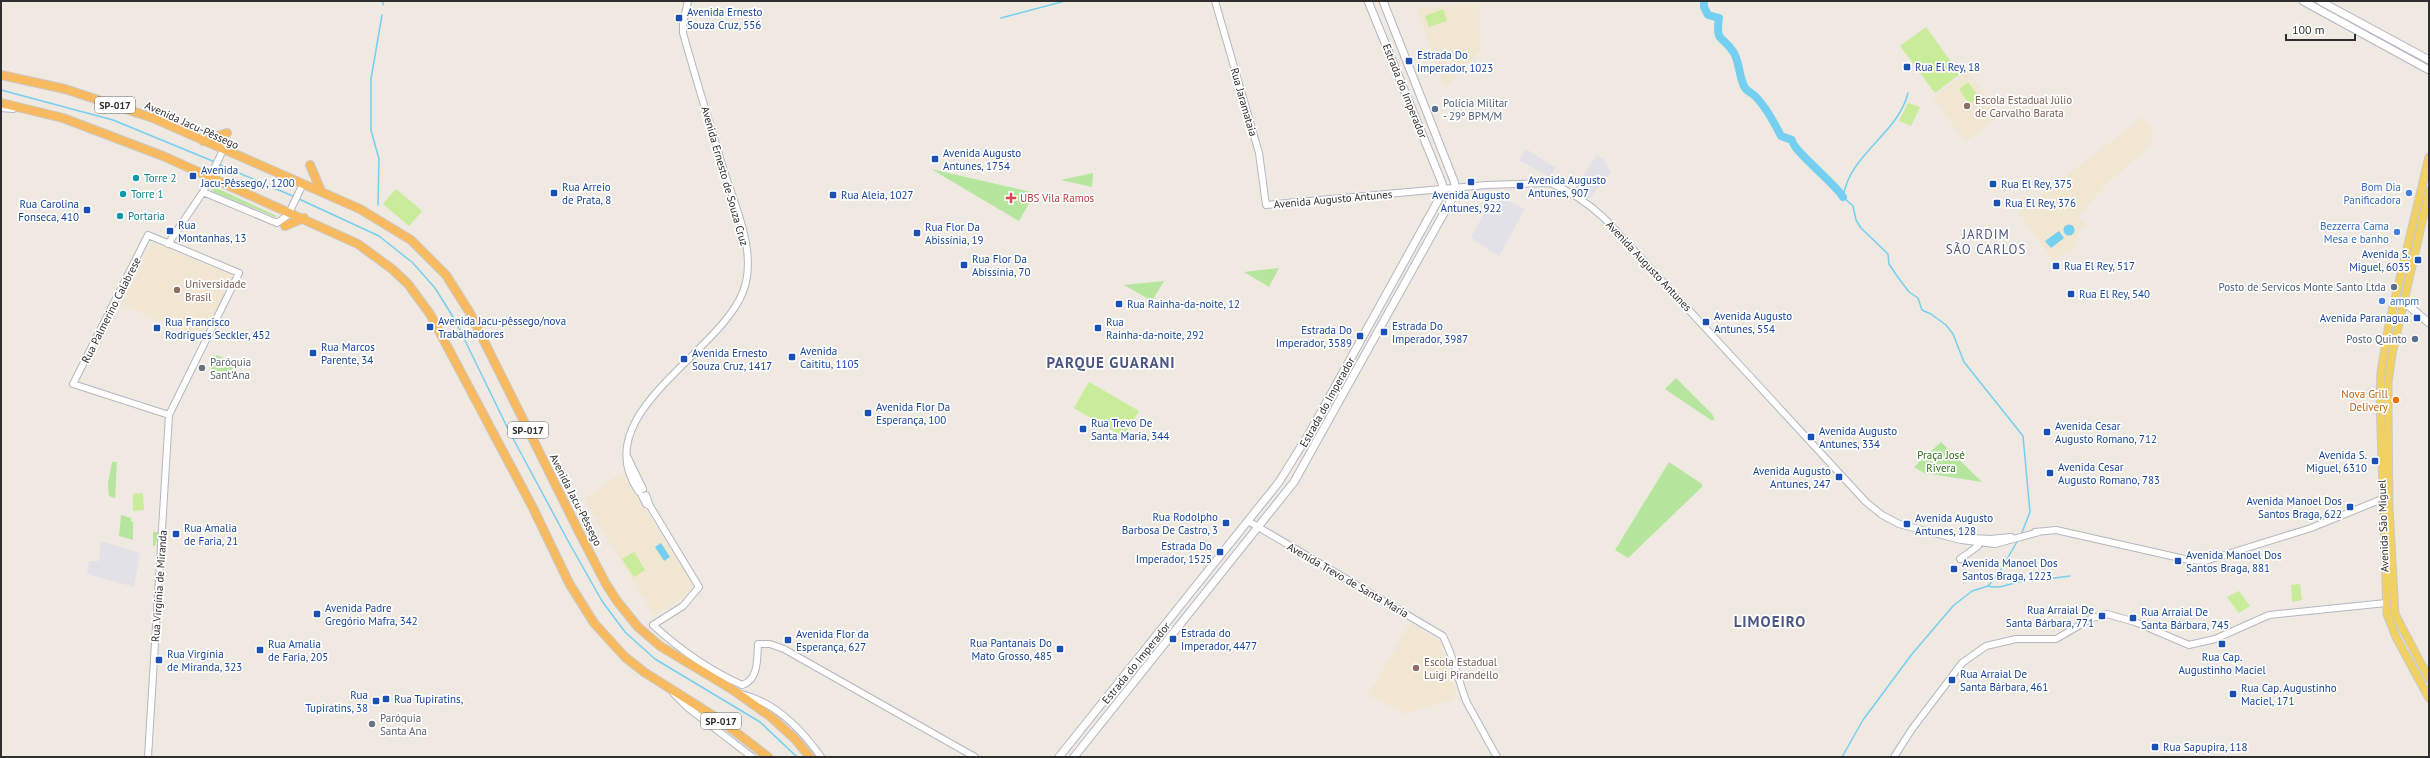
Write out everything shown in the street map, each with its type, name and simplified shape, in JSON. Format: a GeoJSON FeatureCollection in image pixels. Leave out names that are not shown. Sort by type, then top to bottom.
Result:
{"type":"FeatureCollection","features":[{"type":"Feature","properties":{"kind":"highway","name":"Avenida Jacu-Pêssego"},"geometry":{"type":"LineString","coordinates":[[1,75],[65,89],[109,102],[153,118],[223,152],[302,186],[321,191],[397,230],[426,253],[446,275],[470,313],[606,584],[638,627],[660,646],[738,694],[776,721],[810,757]]}},
{"type":"Feature","properties":{"kind":"highway","name":"SP-017"},"geometry":{"type":"LineString","coordinates":[[2,105],[35,111],[116,136],[212,175],[291,210],[304,218],[358,244],[376,256],[408,284],[430,314],[580,603],[594,624],[625,657],[671,691],[720,720],[768,757]]}},
{"type":"Feature","properties":{"kind":"highway"},"geometry":{"type":"LineString","coordinates":[[202,141],[217,138],[227,133]]}},
{"type":"Feature","properties":{"kind":"highway"},"geometry":{"type":"LineString","coordinates":[[310,165],[321,191]]}},
{"type":"Feature","properties":{"kind":"highway"},"geometry":{"type":"LineString","coordinates":[[285,226],[304,218]]}},
{"type":"Feature","properties":{"kind":"highway"},"geometry":{"type":"LineString","coordinates":[[687,663],[693,658]]}},
{"type":"Feature","properties":{"kind":"highway"},"geometry":{"type":"LineString","coordinates":[[701,672],[703,664]]}},
{"type":"Feature","properties":{"kind":"main road","name":"Estrada do Imperador"},"geometry":{"type":"LineString","coordinates":[[1059,757],[1279,482],[1296,457],[1430,218],[1443,189],[1368,1]]}},
{"type":"Feature","properties":{"kind":"main road","name":"Estrada do Imperador"},"geometry":{"type":"LineString","coordinates":[[1074,757],[1290,488],[1306,463],[1451,202],[1456,188],[1383,1]]}},
{"type":"Feature","properties":{"kind":"main road"},"geometry":{"type":"LineString","coordinates":[[2303,1],[2429,70]]}},
{"type":"Feature","properties":{"kind":"main road"},"geometry":{"type":"LineString","coordinates":[[2320,1],[2429,60]]}},
{"type":"Feature","properties":{"kind":"main road"},"geometry":{"type":"LineString","coordinates":[[1421,131],[1430,120]]}},
{"type":"Feature","properties":{"kind":"main road","name":"Avenida São Miguel"},"geometry":{"type":"LineString","coordinates":[[2429,158],[2427,195],[2393,348],[2388,383],[2389,496],[2395,614],[2429,678]]}},
{"type":"Feature","properties":{"kind":"main road","name":"Avenida São Miguel"},"geometry":{"type":"LineString","coordinates":[[2427,195],[2398,288],[2381,372],[2382,499],[2388,622],[2429,698]]}},
{"type":"Feature","properties":{"kind":"main road"},"geometry":{"type":"LineString","coordinates":[[2398,288],[2404,302],[2429,322]]}},
{"type":"Feature","properties":{"kind":"main road"},"geometry":{"type":"LineString","coordinates":[[1248,521],[1252,536]]}},
{"type":"Feature","properties":{"kind":"street","name":"Avenida Ernesto de Souza Cruz"},"geometry":{"type":"LineString","coordinates":[[688,1],[683,23],[683,33],[742,230],[747,257],[746,280],[738,304],[728,319],[647,402],[638,414],[628,440],[627,466],[629,475],[642,493],[699,587],[683,606],[653,625],[693,658]]}},
{"type":"Feature","properties":{"kind":"street","name":"Rua Jaramataia"},"geometry":{"type":"LineString","coordinates":[[1215,1],[1259,153],[1266,205]]}},
{"type":"Feature","properties":{"kind":"street"},"geometry":{"type":"LineString","coordinates":[[169,415],[239,272],[168,244],[203,192],[223,152]]}},
{"type":"Feature","properties":{"kind":"street","name":"Avenida Augusto Antunes"},"geometry":{"type":"LineString","coordinates":[[1266,205],[1443,189],[1550,183],[1583,201],[1595,210],[1638,252],[1873,508],[1882,515],[1900,524],[1976,543],[1995,544],[2012,538],[2038,532],[2056,530],[2189,560],[2205,561],[2311,528],[2389,496]]}},
{"type":"Feature","properties":{"kind":"street"},"geometry":{"type":"LineString","coordinates":[[203,192],[277,223],[284,219],[291,210],[302,186]]}},
{"type":"Feature","properties":{"kind":"street","name":"Rua Palmerino Calabrese"},"geometry":{"type":"LineString","coordinates":[[168,244],[148,235],[73,384],[169,415]]}},
{"type":"Feature","properties":{"kind":"street","name":"Rua Virgínia de Miranda"},"geometry":{"type":"LineString","coordinates":[[148,757],[169,415]]}},
{"type":"Feature","properties":{"kind":"street","name":"Avenida Trevo de Santa Maria"},"geometry":{"type":"LineString","coordinates":[[1248,521],[1437,632],[1446,640],[1466,701],[1497,757]]}},
{"type":"Feature","properties":{"kind":"street","name":"Avenida Augusto Antunes"},"geometry":{"type":"LineString","coordinates":[[1953,537],[1962,536],[1990,539],[2012,538]]}},
{"type":"Feature","properties":{"kind":"street"},"geometry":{"type":"LineString","coordinates":[[1960,560],[1975,550],[1978,546],[1976,543]]}},
{"type":"Feature","properties":{"kind":"street"},"geometry":{"type":"LineString","coordinates":[[1894,757],[1912,729],[1962,663],[1986,646],[2016,639],[2056,639],[2092,618],[2107,614],[2135,622],[2189,644],[2215,639],[2269,615],[2386,603]]}},
{"type":"Feature","properties":{"kind":"street"},"geometry":{"type":"LineString","coordinates":[[693,658],[742,685],[749,681],[756,671],[758,644],[770,644],[784,649],[836,676],[975,757]]}},
{"type":"Feature","properties":{"kind":"street"},"geometry":{"type":"LineString","coordinates":[[671,691],[687,707],[752,757]]}},
{"type":"Feature","properties":{"kind":"street"},"geometry":{"type":"LineString","coordinates":[[738,694],[753,697],[788,719],[821,757]]}},
{"type":"Feature","properties":{"kind":"shaded area"},"geometry":{"type":"Polygon","coordinates":[[[1479,3],[1481,50],[1445,88],[1416,8],[1479,3]]]}},
{"type":"Feature","properties":{"kind":"shaded area","name":"Escola Estadual Júlio de Carvalho Barata"},"geometry":{"type":"Polygon","coordinates":[[[1968,71],[2001,115],[1965,142],[1933,97],[1968,71]]]}},
{"type":"Feature","properties":{"kind":"shaded area"},"geometry":{"type":"Polygon","coordinates":[[[2143,117],[2153,129],[2150,145],[2105,186],[2079,216],[2086,226],[2079,231],[2073,252],[2064,253],[2054,261],[2019,214],[2020,211],[2143,117]]]}},
{"type":"Feature","properties":{"kind":"shaded area"},"geometry":{"type":"Polygon","coordinates":[[[1526,149],[1556,168],[1549,177],[1519,160],[1526,149]]]}},
{"type":"Feature","properties":{"kind":"shaded area"},"geometry":{"type":"Polygon","coordinates":[[[1597,155],[1603,159],[1611,172],[1589,199],[1574,189],[1597,155]]]}},
{"type":"Feature","properties":{"kind":"shaded area"},"geometry":{"type":"Polygon","coordinates":[[[1494,194],[1525,209],[1499,256],[1471,238],[1494,194]]]}},
{"type":"Feature","properties":{"kind":"shaded area","name":"Universidade Brasil"},"geometry":{"type":"Polygon","coordinates":[[[152,243],[233,275],[204,339],[121,305],[152,243]]]}},
{"type":"Feature","properties":{"kind":"shaded area"},"geometry":{"type":"Polygon","coordinates":[[[621,473],[693,582],[690,591],[684,597],[654,616],[584,499],[621,473]]]}},
{"type":"Feature","properties":{"kind":"shaded area"},"geometry":{"type":"Polygon","coordinates":[[[101,541],[140,553],[134,587],[87,574],[89,561],[99,561],[101,541]]]}},
{"type":"Feature","properties":{"kind":"shaded area","name":"Escola Estadual Luigi Pirandello"},"geometry":{"type":"Polygon","coordinates":[[[1410,623],[1439,641],[1456,694],[1453,699],[1405,714],[1368,695],[1410,623]]]}},
{"type":"Feature","properties":{"kind":"green space"},"geometry":{"type":"Polygon","coordinates":[[[1443,9],[1447,21],[1429,27],[1425,16],[1443,9]]]}},
{"type":"Feature","properties":{"kind":"green space"},"geometry":{"type":"Polygon","coordinates":[[[1926,27],[1960,74],[1935,93],[1900,46],[1926,27]]]}},
{"type":"Feature","properties":{"kind":"green space"},"geometry":{"type":"Polygon","coordinates":[[[1968,82],[1979,97],[1969,104],[1959,89],[1968,82]]]}},
{"type":"Feature","properties":{"kind":"green space"},"geometry":{"type":"Polygon","coordinates":[[[1908,103],[1920,107],[1911,126],[1899,121],[1908,103]]]}},
{"type":"Feature","properties":{"kind":"green space"},"geometry":{"type":"Polygon","coordinates":[[[931,169],[1035,193],[1019,221],[931,169]]]}},
{"type":"Feature","properties":{"kind":"green space"},"geometry":{"type":"Polygon","coordinates":[[[1093,173],[1092,187],[1061,180],[1093,173]]]}},
{"type":"Feature","properties":{"kind":"green space"},"geometry":{"type":"Polygon","coordinates":[[[214,187],[277,216],[275,217],[212,191],[214,187]]]}},
{"type":"Feature","properties":{"kind":"green space"},"geometry":{"type":"Polygon","coordinates":[[[396,189],[422,211],[409,226],[383,204],[396,189]]]}},
{"type":"Feature","properties":{"kind":"green space"},"geometry":{"type":"Polygon","coordinates":[[[1279,268],[1269,287],[1244,272],[1279,268]]]}},
{"type":"Feature","properties":{"kind":"green space"},"geometry":{"type":"Polygon","coordinates":[[[1164,281],[1152,301],[1124,285],[1164,281]]]}},
{"type":"Feature","properties":{"kind":"green space"},"geometry":{"type":"Polygon","coordinates":[[[216,355],[236,363],[226,381],[212,375],[214,371],[211,369],[216,355]]]}},
{"type":"Feature","properties":{"kind":"green space"},"geometry":{"type":"Polygon","coordinates":[[[1676,378],[1712,414],[1715,420],[1711,420],[1665,389],[1676,378]]]}},
{"type":"Feature","properties":{"kind":"green space"},"geometry":{"type":"Polygon","coordinates":[[[1089,382],[1139,411],[1124,437],[1074,408],[1089,382]]]}},
{"type":"Feature","properties":{"kind":"green space","name":"Praça José Rivera"},"geometry":{"type":"Polygon","coordinates":[[[1941,442],[1982,482],[1924,473],[1914,467],[1941,442]]]}},
{"type":"Feature","properties":{"kind":"green space"},"geometry":{"type":"Polygon","coordinates":[[[112,462],[117,462],[115,498],[109,496],[108,484],[112,462]]]}},
{"type":"Feature","properties":{"kind":"green space"},"geometry":{"type":"Polygon","coordinates":[[[1669,462],[1702,484],[1702,487],[1628,558],[1615,550],[1669,462]]]}},
{"type":"Feature","properties":{"kind":"green space"},"geometry":{"type":"Polygon","coordinates":[[[143,493],[144,510],[133,511],[133,494],[143,493]]]}},
{"type":"Feature","properties":{"kind":"green space"},"geometry":{"type":"Polygon","coordinates":[[[121,515],[131,518],[131,521],[133,522],[133,540],[119,536],[121,515]]]}},
{"type":"Feature","properties":{"kind":"green space"},"geometry":{"type":"Polygon","coordinates":[[[153,532],[159,532],[155,546],[153,546],[153,532]]]}},
{"type":"Feature","properties":{"kind":"green space"},"geometry":{"type":"Polygon","coordinates":[[[634,552],[645,570],[634,577],[622,559],[634,552]]]}},
{"type":"Feature","properties":{"kind":"green space"},"geometry":{"type":"Polygon","coordinates":[[[2300,584],[2302,600],[2292,602],[2291,585],[2300,584]]]}},
{"type":"Feature","properties":{"kind":"green space"},"geometry":{"type":"Polygon","coordinates":[[[2239,591],[2250,606],[2239,613],[2227,597],[2239,591]]]}},
{"type":"Feature","properties":{"kind":"water"},"geometry":{"type":"Polygon","coordinates":[[[2067,225],[2071,225],[2073,226],[2073,234],[2067,235],[2064,232],[2064,228],[2067,225]]]}},
{"type":"Feature","properties":{"kind":"water"},"geometry":{"type":"Polygon","coordinates":[[[2059,231],[2064,238],[2051,248],[2045,241],[2059,231]]]}},
{"type":"Feature","properties":{"kind":"water"},"geometry":{"type":"Polygon","coordinates":[[[661,543],[670,557],[664,561],[655,547],[661,543]]]}},
{"type":"Feature","properties":{"kind":"waterway"},"geometry":{"type":"LineString","coordinates":[[1001,18],[1065,1]]}},
{"type":"Feature","properties":{"kind":"waterway"},"geometry":{"type":"LineString","coordinates":[[1704,1],[1704,7],[1708,15],[1719,18],[1719,36],[1734,53],[1745,88],[1763,105],[1781,136],[1792,140],[1794,145],[1806,159],[1839,191],[1843,197]]}},
{"type":"Feature","properties":{"kind":"waterway"},"geometry":{"type":"LineString","coordinates":[[378,205],[379,159],[371,130],[371,79],[382,15]]}},
{"type":"Feature","properties":{"kind":"waterway"},"geometry":{"type":"LineString","coordinates":[[1,90],[113,120],[215,162]]}},
{"type":"Feature","properties":{"kind":"waterway"},"geometry":{"type":"LineString","coordinates":[[1908,93],[1903,107],[1895,120],[1855,168],[1847,182],[1843,197],[1853,206],[1856,220],[1861,228],[1888,254],[1889,264],[1909,292],[1918,298],[1922,310],[1931,314],[1946,325],[1953,334],[1964,362],[2023,436],[2030,512],[2021,535]]}},
{"type":"Feature","properties":{"kind":"waterway"},"geometry":{"type":"LineString","coordinates":[[218,164],[295,197]]}},
{"type":"Feature","properties":{"kind":"waterway"},"geometry":{"type":"LineString","coordinates":[[299,199],[379,236],[413,263],[435,288],[455,320],[509,431],[567,539],[602,601],[625,632],[655,659],[760,722],[797,757]]}},
{"type":"Feature","properties":{"kind":"waterway"},"geometry":{"type":"LineString","coordinates":[[1842,757],[1863,720],[1912,654],[1953,606],[1972,591],[1988,586],[1999,573],[2018,540]]}},
{"type":"Feature","properties":{"kind":"waterway"},"geometry":{"type":"LineString","coordinates":[[2032,581],[2070,576]]}},
{"type":"Feature","properties":{"kind":"waterway"},"geometry":{"type":"LineString","coordinates":[[1988,586],[1997,587],[2024,581]]}},
{"type":"Feature","properties":{"kind":"place","name":"Avenida Ernesto Souza Cruz, 556"},"geometry":{"type":"Point","coordinates":[679,18]}},
{"type":"Feature","properties":{"kind":"place","name":"Estrada Do Imperador, 1023"},"geometry":{"type":"Point","coordinates":[1409,61]}},
{"type":"Feature","properties":{"kind":"place","name":"Rua El Rey, 18"},"geometry":{"type":"Point","coordinates":[1907,67]}},
{"type":"Feature","properties":{"kind":"place","name":"Escola Estadual Júlio de Carvalho Barata"},"geometry":{"type":"Point","coordinates":[1967,106]}},
{"type":"Feature","properties":{"kind":"place","name":"Polícia Militar - 29º BPM/M"},"geometry":{"type":"Point","coordinates":[1435,109]}},
{"type":"Feature","properties":{"kind":"place","name":"Avenida Augusto Antunes, 1754"},"geometry":{"type":"Point","coordinates":[935,159]}},
{"type":"Feature","properties":{"kind":"place","name":"Avenida Jacu-Pêssego/, 1200"},"geometry":{"type":"Point","coordinates":[193,176]}},
{"type":"Feature","properties":{"kind":"place","name":"Torre 2"},"geometry":{"type":"Point","coordinates":[136,178]}},
{"type":"Feature","properties":{"kind":"place","name":"Avenida Augusto Antunes, 922"},"geometry":{"type":"Point","coordinates":[1471,182]}},
{"type":"Feature","properties":{"kind":"place","name":"Rua El Rey, 375"},"geometry":{"type":"Point","coordinates":[1993,184]}},
{"type":"Feature","properties":{"kind":"place","name":"Avenida Augusto Antunes, 907"},"geometry":{"type":"Point","coordinates":[1520,186]}},
{"type":"Feature","properties":{"kind":"place","name":"Rua Arreio de Prata, 8"},"geometry":{"type":"Point","coordinates":[554,193]}},
{"type":"Feature","properties":{"kind":"place","name":"Bom Dia Panificadora"},"geometry":{"type":"Point","coordinates":[2409,193]}},
{"type":"Feature","properties":{"kind":"place","name":"Torre 1"},"geometry":{"type":"Point","coordinates":[123,194]}},
{"type":"Feature","properties":{"kind":"place","name":"Rua Aleia, 1027"},"geometry":{"type":"Point","coordinates":[833,195]}},
{"type":"Feature","properties":{"kind":"place","name":"UBS Vila Ramos"},"geometry":{"type":"Point","coordinates":[1011,198]}},
{"type":"Feature","properties":{"kind":"place","name":"Rua El Rey, 376"},"geometry":{"type":"Point","coordinates":[1997,203]}},
{"type":"Feature","properties":{"kind":"place","name":"Rua Carolina Fonseca, 410"},"geometry":{"type":"Point","coordinates":[87,210]}},
{"type":"Feature","properties":{"kind":"place","name":"Portaria"},"geometry":{"type":"Point","coordinates":[120,216]}},
{"type":"Feature","properties":{"kind":"place","name":"Rua Montanhas, 13"},"geometry":{"type":"Point","coordinates":[170,231]}},
{"type":"Feature","properties":{"kind":"place","name":"Bezzerra Cama Mesa e banho"},"geometry":{"type":"Point","coordinates":[2397,232]}},
{"type":"Feature","properties":{"kind":"place","name":"Rua Flor Da Abissínia, 19"},"geometry":{"type":"Point","coordinates":[917,233]}},
{"type":"Feature","properties":{"kind":"place","name":"Avenida S. Miguel, 6035"},"geometry":{"type":"Point","coordinates":[2418,260]}},
{"type":"Feature","properties":{"kind":"place","name":"Rua Flor Da Abissínia, 70"},"geometry":{"type":"Point","coordinates":[964,265]}},
{"type":"Feature","properties":{"kind":"place","name":"Rua El Rey, 517"},"geometry":{"type":"Point","coordinates":[2056,266]}},
{"type":"Feature","properties":{"kind":"place","name":"Posto de Servicos Monte Santo Ltda"},"geometry":{"type":"Point","coordinates":[2394,287]}},
{"type":"Feature","properties":{"kind":"place","name":"Universidade Brasil"},"geometry":{"type":"Point","coordinates":[177,290]}},
{"type":"Feature","properties":{"kind":"place","name":"Rua El Rey, 540"},"geometry":{"type":"Point","coordinates":[2071,294]}},
{"type":"Feature","properties":{"kind":"place","name":"ampm"},"geometry":{"type":"Point","coordinates":[2382,301]}},
{"type":"Feature","properties":{"kind":"place","name":"Rua Rainha-da-noite, 12"},"geometry":{"type":"Point","coordinates":[1119,304]}},
{"type":"Feature","properties":{"kind":"place","name":"Avenida Paranagua"},"geometry":{"type":"Point","coordinates":[2417,318]}},
{"type":"Feature","properties":{"kind":"place","name":"Avenida Augusto Antunes, 554"},"geometry":{"type":"Point","coordinates":[1706,322]}},
{"type":"Feature","properties":{"kind":"place","name":"Avenida Jacu-pêssego/nova Trabalhadores"},"geometry":{"type":"Point","coordinates":[430,327]}},
{"type":"Feature","properties":{"kind":"place","name":"Rua Francisco Rodrigues Seckler, 452"},"geometry":{"type":"Point","coordinates":[157,328]}},
{"type":"Feature","properties":{"kind":"place","name":"Rua Rainha-da-noite, 292"},"geometry":{"type":"Point","coordinates":[1098,328]}},
{"type":"Feature","properties":{"kind":"place","name":"Estrada Do Imperador, 3987"},"geometry":{"type":"Point","coordinates":[1384,332]}},
{"type":"Feature","properties":{"kind":"place","name":"Estrada Do Imperador, 3589"},"geometry":{"type":"Point","coordinates":[1360,336]}},
{"type":"Feature","properties":{"kind":"place","name":"Posto Quinto"},"geometry":{"type":"Point","coordinates":[2415,339]}},
{"type":"Feature","properties":{"kind":"place","name":"Rua Marcos Parente, 34"},"geometry":{"type":"Point","coordinates":[313,353]}},
{"type":"Feature","properties":{"kind":"place","name":"Avenida Caititu, 1105"},"geometry":{"type":"Point","coordinates":[792,357]}},
{"type":"Feature","properties":{"kind":"place","name":"Avenida Ernesto Souza Cruz, 1417"},"geometry":{"type":"Point","coordinates":[684,359]}},
{"type":"Feature","properties":{"kind":"place","name":"Paróquia Sant'Ana"},"geometry":{"type":"Point","coordinates":[202,368]}},
{"type":"Feature","properties":{"kind":"place","name":"Nova Grill Delivery"},"geometry":{"type":"Point","coordinates":[2396,400]}},
{"type":"Feature","properties":{"kind":"place","name":"Avenida Flor Da Esperança, 100"},"geometry":{"type":"Point","coordinates":[868,413]}},
{"type":"Feature","properties":{"kind":"place","name":"Rua Trevo De Santa Maria, 344"},"geometry":{"type":"Point","coordinates":[1083,429]}},
{"type":"Feature","properties":{"kind":"place","name":"Avenida Cesar Augusto Romano, 712"},"geometry":{"type":"Point","coordinates":[2047,432]}},
{"type":"Feature","properties":{"kind":"place","name":"Avenida Augusto Antunes, 334"},"geometry":{"type":"Point","coordinates":[1811,437]}},
{"type":"Feature","properties":{"kind":"place","name":"Avenida S. Miguel, 6310"},"geometry":{"type":"Point","coordinates":[2375,461]}},
{"type":"Feature","properties":{"kind":"place","name":"Avenida Cesar Augusto Romano, 783"},"geometry":{"type":"Point","coordinates":[2050,473]}},
{"type":"Feature","properties":{"kind":"place","name":"Avenida Augusto Antunes, 247"},"geometry":{"type":"Point","coordinates":[1839,477]}},
{"type":"Feature","properties":{"kind":"place","name":"Avenida Manoel Dos Santos Braga, 622"},"geometry":{"type":"Point","coordinates":[2350,507]}},
{"type":"Feature","properties":{"kind":"place","name":"Rua Rodolpho Barbosa De Castro, 3"},"geometry":{"type":"Point","coordinates":[1226,523]}},
{"type":"Feature","properties":{"kind":"place","name":"Avenida Augusto Antunes, 128"},"geometry":{"type":"Point","coordinates":[1907,524]}},
{"type":"Feature","properties":{"kind":"place","name":"Rua Amalia de Faria, 21"},"geometry":{"type":"Point","coordinates":[176,534]}},
{"type":"Feature","properties":{"kind":"place","name":"Estrada Do Imperador, 1525"},"geometry":{"type":"Point","coordinates":[1220,552]}},
{"type":"Feature","properties":{"kind":"place","name":"Avenida Manoel Dos Santos Braga, 881"},"geometry":{"type":"Point","coordinates":[2178,561]}},
{"type":"Feature","properties":{"kind":"place","name":"Avenida Manoel Dos Santos Braga, 1223"},"geometry":{"type":"Point","coordinates":[1954,569]}},
{"type":"Feature","properties":{"kind":"place","name":"Avenida Padre Gregório Mafra, 342"},"geometry":{"type":"Point","coordinates":[317,614]}},
{"type":"Feature","properties":{"kind":"place","name":"Rua Arraial De Santa Bárbara, 771"},"geometry":{"type":"Point","coordinates":[2102,616]}},
{"type":"Feature","properties":{"kind":"place","name":"Rua Arraial De Santa Bárbara, 745"},"geometry":{"type":"Point","coordinates":[2133,618]}},
{"type":"Feature","properties":{"kind":"place","name":"Estrada do Imperador, 4477"},"geometry":{"type":"Point","coordinates":[1173,639]}},
{"type":"Feature","properties":{"kind":"place","name":"Avenida Flor da Esperança, 627"},"geometry":{"type":"Point","coordinates":[788,640]}},
{"type":"Feature","properties":{"kind":"place","name":"Rua Cap. Augustinho Maciel"},"geometry":{"type":"Point","coordinates":[2222,644]}},
{"type":"Feature","properties":{"kind":"place","name":"Rua Pantanais Do Mato Grosso, 485"},"geometry":{"type":"Point","coordinates":[1060,649]}},
{"type":"Feature","properties":{"kind":"place","name":"Rua Amalia de Faria, 205"},"geometry":{"type":"Point","coordinates":[260,650]}},
{"type":"Feature","properties":{"kind":"place","name":"Rua Virgínia de Miranda, 323"},"geometry":{"type":"Point","coordinates":[159,660]}},
{"type":"Feature","properties":{"kind":"place","name":"Escola Estadual Luigi Pirandello"},"geometry":{"type":"Point","coordinates":[1416,668]}},
{"type":"Feature","properties":{"kind":"place","name":"Rua Arraial De Santa Bárbara, 461"},"geometry":{"type":"Point","coordinates":[1952,680]}},
{"type":"Feature","properties":{"kind":"place","name":"Rua Cap. Augustinho Maciel, 171"},"geometry":{"type":"Point","coordinates":[2233,694]}},
{"type":"Feature","properties":{"kind":"place","name":"Rua Tupiratins,"},"geometry":{"type":"Point","coordinates":[386,699]}},
{"type":"Feature","properties":{"kind":"place","name":"Rua Tupiratins, 38"},"geometry":{"type":"Point","coordinates":[376,701]}},
{"type":"Feature","properties":{"kind":"place","name":"Paróquia Santa Ana"},"geometry":{"type":"Point","coordinates":[372,724]}},
{"type":"Feature","properties":{"kind":"place","name":"Rua Sapupira, 118"},"geometry":{"type":"Point","coordinates":[2155,747]}},
{"type":"Feature","properties":{"kind":"district","name":"JARDIM SÃO CARLOS"},"geometry":{"type":"Point","coordinates":[1986,242]}},
{"type":"Feature","properties":{"kind":"district","name":"PARQUE GUARANI"},"geometry":{"type":"Point","coordinates":[1111,362]}},
{"type":"Feature","properties":{"kind":"district","name":"LIMOEIRO"},"geometry":{"type":"Point","coordinates":[1770,621]}}]}
